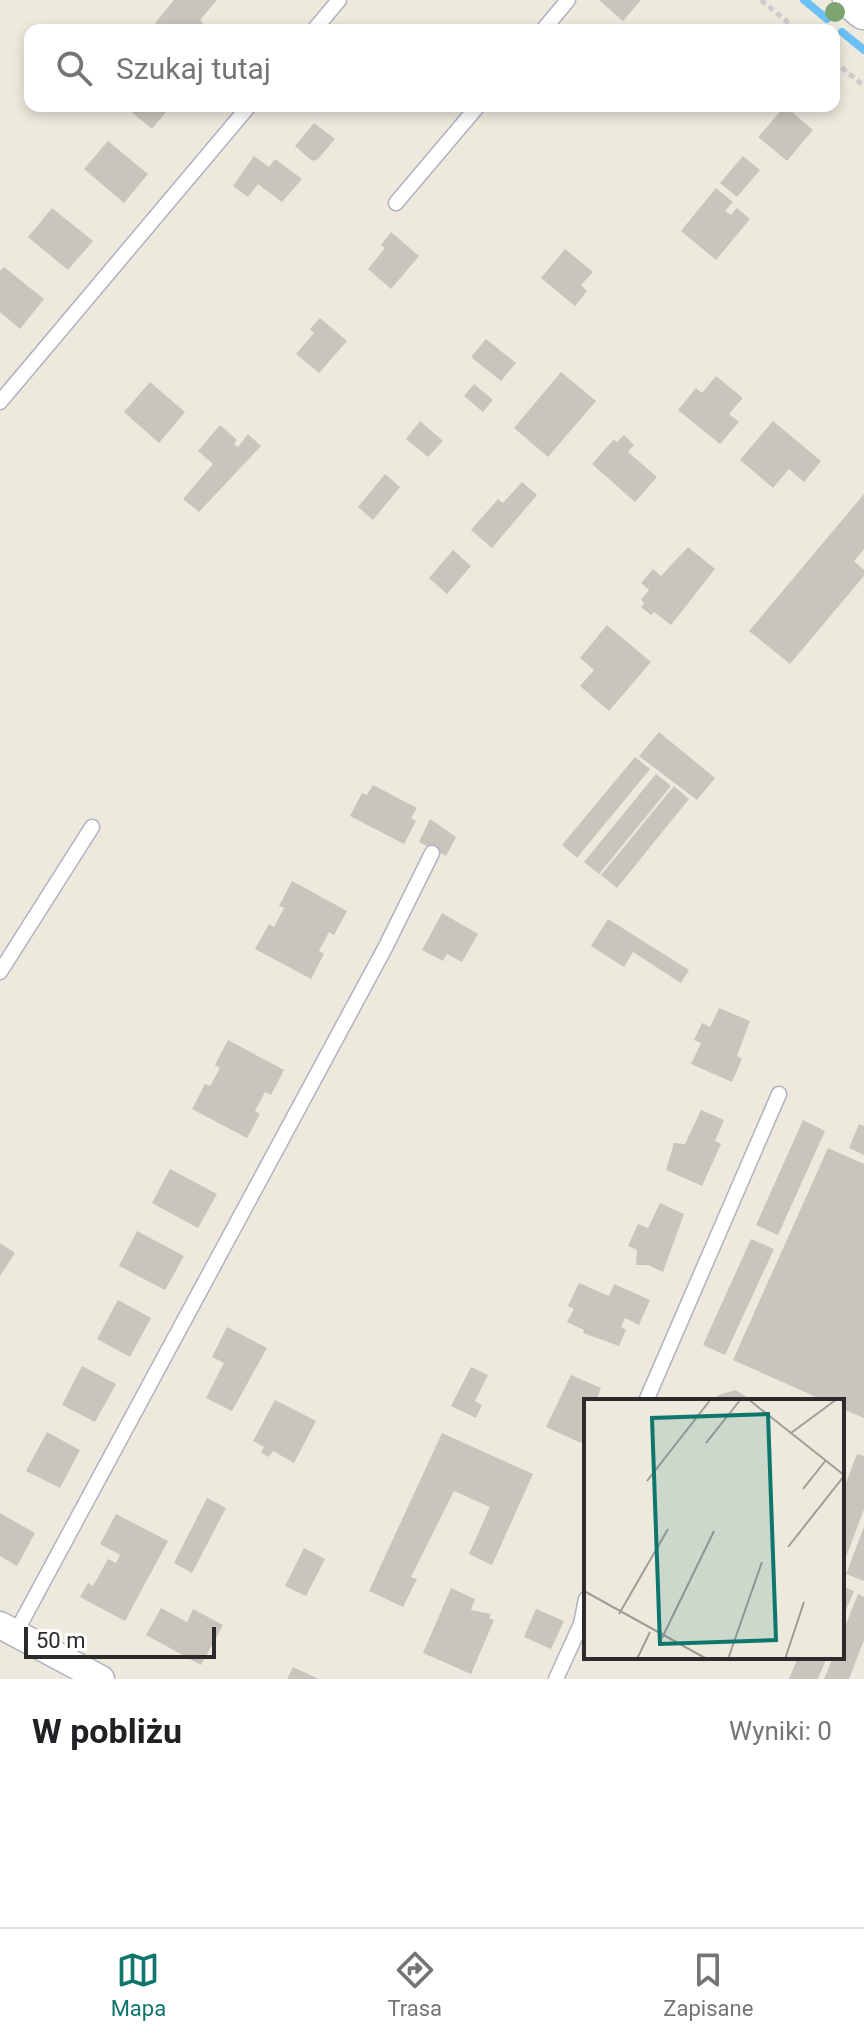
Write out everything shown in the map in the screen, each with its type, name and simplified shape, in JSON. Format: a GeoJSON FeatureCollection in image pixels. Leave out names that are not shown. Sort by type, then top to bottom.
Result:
{"type":"FeatureCollection","features":[{"type":"Feature","properties":{"kind":"street"},"geometry":{"type":"LineString","coordinates":[[852,0],[864,10]]}},
{"type":"Feature","properties":{"kind":"street"},"geometry":{"type":"LineString","coordinates":[[8,1630],[101,1679]]}},
{"type":"Feature","properties":{"kind":"lane"},"geometry":{"type":"LineString","coordinates":[[319,24],[339,0]]}},
{"type":"Feature","properties":{"kind":"lane"},"geometry":{"type":"LineString","coordinates":[[548,24],[568,0]]}},
{"type":"Feature","properties":{"kind":"lane"},"geometry":{"type":"LineString","coordinates":[[0,402],[244,112]]}},
{"type":"Feature","properties":{"kind":"lane"},"geometry":{"type":"LineString","coordinates":[[396,203],[473,112]]}},
{"type":"Feature","properties":{"kind":"lane"},"geometry":{"type":"LineString","coordinates":[[0,972],[92,827]]}},
{"type":"Feature","properties":{"kind":"lane"},"geometry":{"type":"LineString","coordinates":[[8,1630],[385,948],[432,853]]}},
{"type":"Feature","properties":{"kind":"lane"},"geometry":{"type":"LineString","coordinates":[[647,1399],[779,1094]]}},
{"type":"Feature","properties":{"kind":"lane"},"geometry":{"type":"LineString","coordinates":[[556,1679],[581,1624],[584,1609]]}},
{"type":"Feature","properties":{"kind":"path"},"geometry":{"type":"LineString","coordinates":[[761,0],[790,24]]}},
{"type":"Feature","properties":{"kind":"path"},"geometry":{"type":"LineString","coordinates":[[840,66],[864,86]]}},
{"type":"Feature","properties":{"kind":"building"},"geometry":{"type":"Polygon","coordinates":[[[174,0],[217,0],[200,20],[202,24],[155,23],[174,0]]]}},
{"type":"Feature","properties":{"kind":"building"},"geometry":{"type":"Polygon","coordinates":[[[599,0],[641,0],[623,21],[599,0]]]}},
{"type":"Feature","properties":{"kind":"building"},"geometry":{"type":"Polygon","coordinates":[[[131,112],[166,112],[152,129],[131,112]]]}},
{"type":"Feature","properties":{"kind":"building"},"geometry":{"type":"Polygon","coordinates":[[[780,112],[792,112],[813,130],[787,161],[758,137],[780,112]]]}},
{"type":"Feature","properties":{"kind":"building"},"geometry":{"type":"Polygon","coordinates":[[[314,123],[335,139],[318,159],[312,161],[295,146],[314,123]]]}},
{"type":"Feature","properties":{"kind":"building"},"geometry":{"type":"Polygon","coordinates":[[[108,141],[148,174],[124,203],[84,169],[108,141]]]}},
{"type":"Feature","properties":{"kind":"building"},"geometry":{"type":"Polygon","coordinates":[[[254,156],[269,167],[275,159],[302,179],[282,202],[258,184],[248,197],[233,186],[254,156]]]}},
{"type":"Feature","properties":{"kind":"building"},"geometry":{"type":"Polygon","coordinates":[[[743,156],[760,170],[737,197],[720,183],[743,156]]]}},
{"type":"Feature","properties":{"kind":"building"},"geometry":{"type":"Polygon","coordinates":[[[716,188],[733,202],[725,211],[731,215],[737,208],[750,219],[716,260],[681,231],[716,188]]]}},
{"type":"Feature","properties":{"kind":"building"},"geometry":{"type":"Polygon","coordinates":[[[52,208],[93,241],[68,270],[28,237],[52,208]]]}},
{"type":"Feature","properties":{"kind":"building"},"geometry":{"type":"Polygon","coordinates":[[[391,232],[419,256],[391,289],[368,269],[385,248],[381,245],[391,232]]]}},
{"type":"Feature","properties":{"kind":"building"},"geometry":{"type":"Polygon","coordinates":[[[565,249],[593,272],[581,285],[587,291],[575,306],[541,278],[565,249]]]}},
{"type":"Feature","properties":{"kind":"building"},"geometry":{"type":"Polygon","coordinates":[[[4,267],[44,299],[20,329],[0,312],[0,271],[4,267]]]}},
{"type":"Feature","properties":{"kind":"building"},"geometry":{"type":"Polygon","coordinates":[[[320,318],[347,341],[319,373],[296,354],[314,333],[310,329],[320,318]]]}},
{"type":"Feature","properties":{"kind":"building"},"geometry":{"type":"Polygon","coordinates":[[[486,339],[516,363],[501,381],[471,357],[486,339]]]}},
{"type":"Feature","properties":{"kind":"building"},"geometry":{"type":"Polygon","coordinates":[[[561,372],[596,401],[548,457],[514,428],[561,372]]]}},
{"type":"Feature","properties":{"kind":"building"},"geometry":{"type":"Polygon","coordinates":[[[716,376],[743,398],[729,414],[739,422],[720,444],[678,410],[696,388],[702,393],[716,376]]]}},
{"type":"Feature","properties":{"kind":"building"},"geometry":{"type":"Polygon","coordinates":[[[150,382],[185,412],[159,443],[124,412],[150,382]]]}},
{"type":"Feature","properties":{"kind":"building"},"geometry":{"type":"Polygon","coordinates":[[[474,384],[493,400],[483,412],[464,396],[474,384]]]}},
{"type":"Feature","properties":{"kind":"building"},"geometry":{"type":"Polygon","coordinates":[[[420,421],[443,441],[428,457],[406,439],[420,421]]]}},
{"type":"Feature","properties":{"kind":"building"},"geometry":{"type":"Polygon","coordinates":[[[773,421],[821,461],[804,482],[789,469],[773,488],[740,460],[773,421]]]}},
{"type":"Feature","properties":{"kind":"building"},"geometry":{"type":"Polygon","coordinates":[[[220,425],[237,440],[234,444],[238,447],[248,434],[261,446],[199,512],[183,499],[213,464],[198,451],[220,425]]]}},
{"type":"Feature","properties":{"kind":"building"},"geometry":{"type":"Polygon","coordinates":[[[624,435],[634,445],[628,452],[657,477],[635,502],[592,464],[614,439],[617,442],[624,435]]]}},
{"type":"Feature","properties":{"kind":"building"},"geometry":{"type":"Polygon","coordinates":[[[385,474],[400,487],[373,520],[358,507],[385,474]]]}},
{"type":"Feature","properties":{"kind":"building"},"geometry":{"type":"Polygon","coordinates":[[[522,482],[537,495],[492,548],[471,530],[498,499],[503,503],[522,482]]]}},
{"type":"Feature","properties":{"kind":"building"},"geometry":{"type":"Polygon","coordinates":[[[864,494],[864,549],[854,561],[864,570],[864,576],[790,664],[749,631],[864,494]]]}},
{"type":"Feature","properties":{"kind":"building"},"geometry":{"type":"Polygon","coordinates":[[[688,547],[715,569],[671,625],[654,612],[651,615],[641,607],[644,603],[641,600],[649,590],[641,583],[653,569],[661,576],[688,547]]]}},
{"type":"Feature","properties":{"kind":"building"},"geometry":{"type":"Polygon","coordinates":[[[453,550],[471,566],[447,594],[429,578],[453,550]]]}},
{"type":"Feature","properties":{"kind":"building"},"geometry":{"type":"Polygon","coordinates":[[[607,625],[651,662],[609,711],[580,686],[594,670],[580,658],[607,625]]]}},
{"type":"Feature","properties":{"kind":"building"},"geometry":{"type":"Polygon","coordinates":[[[659,732],[715,778],[697,800],[639,756],[659,732]]]}},
{"type":"Feature","properties":{"kind":"building"},"geometry":{"type":"Polygon","coordinates":[[[635,757],[650,769],[577,858],[562,845],[635,757]]]}},
{"type":"Feature","properties":{"kind":"building"},"geometry":{"type":"Polygon","coordinates":[[[656,774],[671,786],[599,874],[584,862],[656,774]]]}},
{"type":"Feature","properties":{"kind":"building"},"geometry":{"type":"Polygon","coordinates":[[[373,785],[417,808],[411,818],[416,821],[404,844],[350,816],[362,793],[367,795],[373,785]]]}},
{"type":"Feature","properties":{"kind":"building"},"geometry":{"type":"Polygon","coordinates":[[[674,786],[689,799],[617,888],[601,875],[674,786]]]}},
{"type":"Feature","properties":{"kind":"building"},"geometry":{"type":"Polygon","coordinates":[[[430,819],[456,837],[446,856],[419,842],[430,819]]]}},
{"type":"Feature","properties":{"kind":"building"},"geometry":{"type":"Polygon","coordinates":[[[292,881],[347,911],[334,935],[329,932],[319,951],[324,954],[311,979],[255,949],[269,924],[274,927],[284,908],[279,906],[292,881]]]}},
{"type":"Feature","properties":{"kind":"building"},"geometry":{"type":"Polygon","coordinates":[[[442,913],[478,934],[462,962],[447,954],[443,961],[422,950],[442,913]]]}},
{"type":"Feature","properties":{"kind":"building"},"geometry":{"type":"Polygon","coordinates":[[[608,919],[689,970],[681,983],[633,952],[624,967],[591,946],[608,919]]]}},
{"type":"Feature","properties":{"kind":"building"},"geometry":{"type":"Polygon","coordinates":[[[719,1008],[750,1021],[737,1056],[742,1059],[732,1082],[691,1064],[701,1043],[694,1040],[702,1023],[710,1027],[719,1008]]]}},
{"type":"Feature","properties":{"kind":"building"},"geometry":{"type":"Polygon","coordinates":[[[228,1040],[284,1070],[271,1095],[265,1092],[255,1111],[260,1114],[247,1138],[192,1109],[205,1084],[210,1086],[220,1068],[215,1065],[228,1040]]]}},
{"type":"Feature","properties":{"kind":"building"},"geometry":{"type":"Polygon","coordinates":[[[701,1110],[724,1120],[715,1141],[721,1144],[702,1186],[666,1170],[674,1143],[685,1144],[701,1110]]]}},
{"type":"Feature","properties":{"kind":"building"},"geometry":{"type":"Polygon","coordinates":[[[803,1120],[825,1131],[778,1235],[756,1225],[803,1120]]]}},
{"type":"Feature","properties":{"kind":"building"},"geometry":{"type":"Polygon","coordinates":[[[859,1124],[864,1126],[864,1155],[849,1148],[859,1124]]]}},
{"type":"Feature","properties":{"kind":"building"},"geometry":{"type":"Polygon","coordinates":[[[828,1148],[864,1164],[864,1418],[844,1410],[844,1399],[821,1399],[733,1360],[828,1148]]]}},
{"type":"Feature","properties":{"kind":"building"},"geometry":{"type":"Polygon","coordinates":[[[170,1169],[217,1194],[198,1228],[152,1203],[170,1169]]]}},
{"type":"Feature","properties":{"kind":"building"},"geometry":{"type":"Polygon","coordinates":[[[660,1203],[684,1214],[663,1272],[648,1265],[636,1265],[637,1250],[628,1246],[638,1224],[648,1228],[660,1203]]]}},
{"type":"Feature","properties":{"kind":"building"},"geometry":{"type":"Polygon","coordinates":[[[137,1231],[184,1256],[165,1290],[119,1266],[137,1231]]]}},
{"type":"Feature","properties":{"kind":"building"},"geometry":{"type":"Polygon","coordinates":[[[751,1239],[774,1249],[725,1355],[703,1345],[751,1239]]]}},
{"type":"Feature","properties":{"kind":"building"},"geometry":{"type":"Polygon","coordinates":[[[0,1243],[15,1253],[0,1276],[0,1243]]]}},
{"type":"Feature","properties":{"kind":"building"},"geometry":{"type":"Polygon","coordinates":[[[579,1283],[609,1296],[614,1284],[650,1300],[639,1325],[625,1318],[621,1327],[626,1330],[619,1346],[583,1333],[584,1330],[567,1322],[574,1309],[568,1306],[579,1283]]]}},
{"type":"Feature","properties":{"kind":"building"},"geometry":{"type":"Polygon","coordinates":[[[118,1300],[151,1318],[130,1357],[97,1339],[118,1300]]]}},
{"type":"Feature","properties":{"kind":"building"},"geometry":{"type":"Polygon","coordinates":[[[227,1327],[267,1348],[232,1411],[206,1398],[224,1363],[212,1357],[227,1327]]]}},
{"type":"Feature","properties":{"kind":"building"},"geometry":{"type":"Polygon","coordinates":[[[82,1366],[116,1384],[95,1422],[62,1405],[82,1366]]]}},
{"type":"Feature","properties":{"kind":"building"},"geometry":{"type":"Polygon","coordinates":[[[471,1367],[488,1375],[475,1401],[482,1405],[476,1418],[451,1406],[471,1367]]]}},
{"type":"Feature","properties":{"kind":"building"},"geometry":{"type":"Polygon","coordinates":[[[571,1375],[601,1388],[597,1399],[584,1399],[584,1437],[581,1443],[546,1427],[571,1375]]]}},
{"type":"Feature","properties":{"kind":"building"},"geometry":{"type":"Polygon","coordinates":[[[735,1390],[751,1399],[715,1399],[735,1390]]]}},
{"type":"Feature","properties":{"kind":"building"},"geometry":{"type":"Polygon","coordinates":[[[275,1400],[316,1421],[294,1463],[273,1451],[269,1457],[261,1453],[264,1447],[253,1441],[275,1400]]]}},
{"type":"Feature","properties":{"kind":"building"},"geometry":{"type":"Polygon","coordinates":[[[47,1432],[80,1450],[60,1488],[26,1471],[47,1432]]]}},
{"type":"Feature","properties":{"kind":"building"},"geometry":{"type":"Polygon","coordinates":[[[442,1433],[533,1474],[492,1565],[469,1554],[490,1507],[454,1491],[411,1577],[417,1579],[403,1607],[369,1591],[442,1433]]]}},
{"type":"Feature","properties":{"kind":"building"},"geometry":{"type":"Polygon","coordinates":[[[857,1454],[864,1456],[864,1509],[844,1563],[844,1488],[857,1454]]]}},
{"type":"Feature","properties":{"kind":"building"},"geometry":{"type":"Polygon","coordinates":[[[207,1498],[226,1508],[192,1573],[174,1563],[207,1498]]]}},
{"type":"Feature","properties":{"kind":"building"},"geometry":{"type":"Polygon","coordinates":[[[0,1513],[35,1533],[17,1566],[0,1556],[0,1513]]]}},
{"type":"Feature","properties":{"kind":"building"},"geometry":{"type":"Polygon","coordinates":[[[116,1514],[168,1541],[125,1621],[80,1597],[88,1583],[93,1586],[108,1559],[116,1563],[120,1555],[100,1544],[116,1514]]]}},
{"type":"Feature","properties":{"kind":"building"},"geometry":{"type":"Polygon","coordinates":[[[864,1527],[864,1581],[846,1574],[864,1527]]]}},
{"type":"Feature","properties":{"kind":"building"},"geometry":{"type":"Polygon","coordinates":[[[304,1548],[325,1559],[306,1596],[285,1586],[304,1548]]]}},
{"type":"Feature","properties":{"kind":"building"},"geometry":{"type":"Polygon","coordinates":[[[844,1587],[854,1591],[844,1615],[844,1587]]]}},
{"type":"Feature","properties":{"kind":"building"},"geometry":{"type":"Polygon","coordinates":[[[451,1588],[475,1599],[471,1610],[491,1614],[489,1618],[494,1620],[471,1674],[423,1653],[451,1588]]]}},
{"type":"Feature","properties":{"kind":"building"},"geometry":{"type":"Polygon","coordinates":[[[858,1594],[864,1597],[864,1640],[849,1679],[824,1679],[832,1659],[844,1659],[844,1629],[858,1594]]]}},
{"type":"Feature","properties":{"kind":"building"},"geometry":{"type":"Polygon","coordinates":[[[161,1608],[187,1622],[193,1609],[223,1625],[201,1665],[146,1635],[161,1608]]]}},
{"type":"Feature","properties":{"kind":"building"},"geometry":{"type":"Polygon","coordinates":[[[536,1609],[564,1621],[551,1649],[524,1637],[536,1609]]]}},
{"type":"Feature","properties":{"kind":"building"},"geometry":{"type":"Polygon","coordinates":[[[797,1659],[826,1659],[818,1679],[789,1679],[797,1659]]]}},
{"type":"Feature","properties":{"kind":"building"},"geometry":{"type":"Polygon","coordinates":[[[293,1667],[319,1679],[287,1679],[293,1667]]]}},
{"type":"Feature","properties":{"kind":"waterway"},"geometry":{"type":"LineString","coordinates":[[804,0],[827,19]]}},
{"type":"Feature","properties":{"kind":"waterway"},"geometry":{"type":"LineString","coordinates":[[842,32],[864,50]]}}]}
